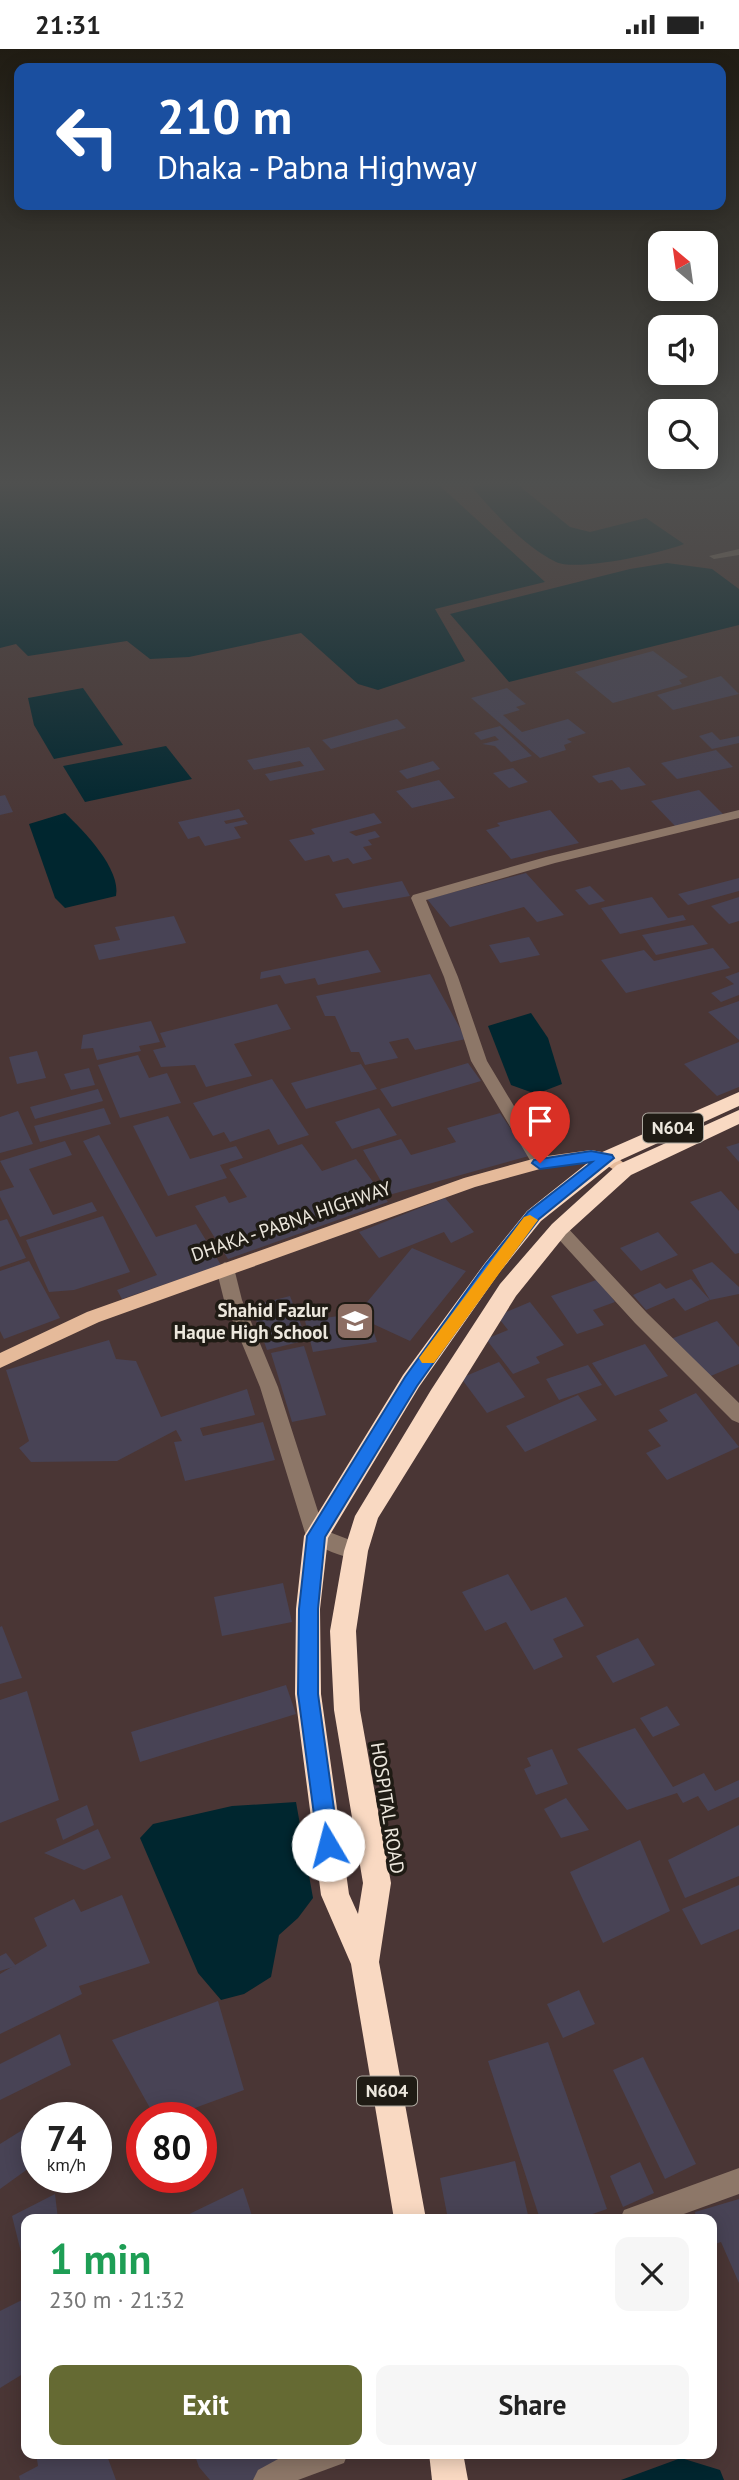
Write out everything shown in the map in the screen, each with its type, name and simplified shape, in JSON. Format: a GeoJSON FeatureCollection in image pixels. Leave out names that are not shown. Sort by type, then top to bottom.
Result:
{"type":"FeatureCollection","features":[{"type":"Feature","properties":{"kind":"highway","name":"DHAKA - PABNA HIGHWAY"},"geometry":{"type":"LineString","coordinates":[[616,1164],[739,1098]]}},
{"type":"Feature","properties":{"kind":"highway","name":"DHAKA - PABNA HIGHWAY"},"geometry":{"type":"LineString","coordinates":[[616,1164],[739,1116]]}},
{"type":"Feature","properties":{"kind":"highway","name":"HOSPITAL ROAD"},"geometry":{"type":"LineString","coordinates":[[365,1963],[377,1883],[347,1710],[343,1631],[356,1551],[367,1516],[439,1396],[508,1290],[616,1164]]}},
{"type":"Feature","properties":{"kind":"highway","name":"N604"},"geometry":{"type":"LineString","coordinates":[[409,2214],[365,1963],[335,1895],[308,1694],[308,1609],[316,1536],[411,1381],[492,1268],[534,1216],[616,1164]]}},
{"type":"Feature","properties":{"kind":"highway"},"geometry":{"type":"LineString","coordinates":[[447,2459],[450,2480]]}},
{"type":"Feature","properties":{"kind":"main road","name":"DHAKA - PABNA HIGHWAY"},"geometry":{"type":"LineString","coordinates":[[0,1361],[93,1317],[470,1182],[540,1163],[591,1156],[616,1164]]}},
{"type":"Feature","properties":{"kind":"street"},"geometry":{"type":"LineString","coordinates":[[540,1163],[479,1061],[452,977],[418,898],[551,860],[739,814]]}},
{"type":"Feature","properties":{"kind":"street"},"geometry":{"type":"LineString","coordinates":[[559,1229],[649,1327],[739,1415]]}},
{"type":"Feature","properties":{"kind":"street"},"geometry":{"type":"LineString","coordinates":[[225,1269],[233,1300],[269,1387],[316,1536],[356,1551]]}},
{"type":"Feature","properties":{"kind":"street"},"geometry":{"type":"LineString","coordinates":[[647,2214],[739,2181]]}},
{"type":"Feature","properties":{"kind":"street"},"geometry":{"type":"LineString","coordinates":[[268,2480],[296,2465],[315,2459]]}},
{"type":"Feature","properties":{"kind":"shaded area"},"geometry":{"type":"Polygon","coordinates":[[[0,597],[739,597],[739,2480],[0,2480],[0,597]]]}},
{"type":"Feature","properties":{"kind":"water"},"geometry":{"type":"Polygon","coordinates":[[[0,597],[482,597],[435,609],[465,661],[378,690],[358,684],[301,633],[189,657],[150,659],[127,641],[28,656],[16,644],[0,648],[0,597]]]}},
{"type":"Feature","properties":{"kind":"water"},"geometry":{"type":"Polygon","coordinates":[[[516,597],[739,597],[739,625],[509,682],[450,614],[516,597]]]}},
{"type":"Feature","properties":{"kind":"water"},"geometry":{"type":"Polygon","coordinates":[[[83,688],[123,745],[54,759],[34,725],[28,698],[83,688]]]}},
{"type":"Feature","properties":{"kind":"water"},"geometry":{"type":"Polygon","coordinates":[[[166,746],[192,779],[85,802],[63,766],[166,746]]]}},
{"type":"Feature","properties":{"kind":"water"},"geometry":{"type":"Polygon","coordinates":[[[65,813],[100,851],[113,874],[116,896],[65,908],[55,898],[29,824],[65,813]]]}},
{"type":"Feature","properties":{"kind":"water"},"geometry":{"type":"Polygon","coordinates":[[[531,1013],[548,1038],[562,1084],[536,1094],[511,1085],[488,1026],[531,1013]]]}},
{"type":"Feature","properties":{"kind":"water"},"geometry":{"type":"Polygon","coordinates":[[[296,1802],[313,1898],[298,1918],[279,1935],[271,1977],[244,1994],[221,2000],[198,1973],[140,1838],[153,1824],[232,1806],[296,1802]]]}},
{"type":"Feature","properties":{"kind":"water"},"geometry":{"type":"Polygon","coordinates":[[[684,2459],[720,2470],[724,2480],[621,2480],[684,2459]]]}},
{"type":"Feature","properties":{"kind":"building"},"geometry":{"type":"Polygon","coordinates":[[[653,651],[688,677],[679,680],[682,684],[613,703],[575,672],[653,651]]]}},
{"type":"Feature","properties":{"kind":"building"},"geometry":{"type":"Polygon","coordinates":[[[721,676],[739,694],[673,710],[657,695],[721,676]]]}},
{"type":"Feature","properties":{"kind":"building"},"geometry":{"type":"Polygon","coordinates":[[[507,688],[526,704],[516,707],[520,710],[503,715],[522,732],[568,719],[586,733],[567,739],[572,742],[564,745],[566,750],[540,758],[471,698],[507,688]]]}},
{"type":"Feature","properties":{"kind":"building"},"geometry":{"type":"Polygon","coordinates":[[[397,719],[406,728],[331,749],[322,740],[397,719]]]}},
{"type":"Feature","properties":{"kind":"building"},"geometry":{"type":"Polygon","coordinates":[[[500,726],[532,756],[511,762],[495,746],[482,744],[499,740],[495,736],[481,740],[474,733],[500,726]]]}},
{"type":"Feature","properties":{"kind":"building"},"geometry":{"type":"Polygon","coordinates":[[[712,732],[720,740],[739,736],[739,743],[712,749],[699,736],[712,732]]]}},
{"type":"Feature","properties":{"kind":"building"},"geometry":{"type":"Polygon","coordinates":[[[309,747],[325,770],[270,781],[265,774],[304,766],[300,761],[254,770],[247,760],[309,747]]]}},
{"type":"Feature","properties":{"kind":"building"},"geometry":{"type":"Polygon","coordinates":[[[716,750],[733,767],[677,779],[661,763],[716,750]]]}},
{"type":"Feature","properties":{"kind":"building"},"geometry":{"type":"Polygon","coordinates":[[[433,761],[440,769],[407,779],[399,771],[433,761]]]}},
{"type":"Feature","properties":{"kind":"building"},"geometry":{"type":"Polygon","coordinates":[[[629,767],[646,785],[621,790],[612,780],[599,783],[592,776],[629,767]]]}},
{"type":"Feature","properties":{"kind":"building"},"geometry":{"type":"Polygon","coordinates":[[[513,768],[528,782],[509,788],[493,773],[513,768]]]}},
{"type":"Feature","properties":{"kind":"building"},"geometry":{"type":"Polygon","coordinates":[[[439,780],[455,798],[412,808],[396,791],[439,780]]]}},
{"type":"Feature","properties":{"kind":"building"},"geometry":{"type":"Polygon","coordinates":[[[699,790],[724,815],[676,827],[651,801],[699,790]]]}},
{"type":"Feature","properties":{"kind":"building"},"geometry":{"type":"Polygon","coordinates":[[[5,795],[13,812],[0,815],[0,796],[5,795]]]}},
{"type":"Feature","properties":{"kind":"building"},"geometry":{"type":"Polygon","coordinates":[[[239,809],[244,817],[224,821],[226,824],[245,820],[248,824],[234,827],[241,838],[205,846],[199,836],[188,839],[178,822],[239,809]]]}},
{"type":"Feature","properties":{"kind":"building"},"geometry":{"type":"Polygon","coordinates":[[[550,810],[579,843],[511,859],[486,830],[500,826],[497,823],[550,810]]]}},
{"type":"Feature","properties":{"kind":"building"},"geometry":{"type":"Polygon","coordinates":[[[374,813],[382,823],[349,832],[356,836],[375,831],[380,837],[368,840],[372,845],[363,847],[372,859],[353,864],[348,858],[333,862],[329,855],[305,861],[289,840],[315,834],[311,829],[374,813]]]}},
{"type":"Feature","properties":{"kind":"building"},"geometry":{"type":"Polygon","coordinates":[[[526,873],[564,915],[537,922],[524,907],[450,927],[427,899],[526,873]]]}},
{"type":"Feature","properties":{"kind":"building"},"geometry":{"type":"Polygon","coordinates":[[[739,878],[739,891],[688,905],[678,894],[739,878]]]}},
{"type":"Feature","properties":{"kind":"building"},"geometry":{"type":"Polygon","coordinates":[[[402,881],[410,896],[343,908],[335,894],[402,881]]]}},
{"type":"Feature","properties":{"kind":"building"},"geometry":{"type":"Polygon","coordinates":[[[590,886],[605,901],[589,905],[575,890],[590,886]]]}},
{"type":"Feature","properties":{"kind":"building"},"geometry":{"type":"Polygon","coordinates":[[[652,897],[668,918],[683,915],[686,920],[620,934],[601,908],[652,897]]]}},
{"type":"Feature","properties":{"kind":"building"},"geometry":{"type":"Polygon","coordinates":[[[739,897],[739,921],[729,924],[711,906],[739,897]]]}},
{"type":"Feature","properties":{"kind":"building"},"geometry":{"type":"Polygon","coordinates":[[[174,916],[186,943],[99,960],[94,945],[120,940],[115,927],[174,916]]]}},
{"type":"Feature","properties":{"kind":"building"},"geometry":{"type":"Polygon","coordinates":[[[693,925],[708,944],[656,955],[642,935],[693,925]]]}},
{"type":"Feature","properties":{"kind":"building"},"geometry":{"type":"Polygon","coordinates":[[[529,937],[540,955],[500,963],[489,945],[529,937]]]}},
{"type":"Feature","properties":{"kind":"building"},"geometry":{"type":"Polygon","coordinates":[[[713,948],[730,968],[626,993],[601,960],[644,950],[654,961],[713,948]]]}},
{"type":"Feature","properties":{"kind":"building"},"geometry":{"type":"Polygon","coordinates":[[[368,950],[381,972],[318,985],[315,978],[285,984],[280,975],[260,979],[261,972],[368,950]]]}},
{"type":"Feature","properties":{"kind":"building"},"geometry":{"type":"Polygon","coordinates":[[[739,972],[739,995],[721,1002],[711,993],[734,984],[725,977],[739,972]]]}},
{"type":"Feature","properties":{"kind":"building"},"geometry":{"type":"Polygon","coordinates":[[[430,974],[466,1039],[415,1050],[408,1038],[389,1042],[398,1058],[365,1065],[359,1052],[351,1052],[335,1016],[325,1016],[316,996],[430,974]]]}},
{"type":"Feature","properties":{"kind":"building"},"geometry":{"type":"Polygon","coordinates":[[[739,1001],[739,1040],[708,1012],[739,1001]]]}},
{"type":"Feature","properties":{"kind":"building"},"geometry":{"type":"Polygon","coordinates":[[[277,1004],[291,1029],[234,1044],[252,1076],[206,1087],[195,1065],[161,1067],[153,1050],[166,1047],[160,1033],[277,1004]]]}},
{"type":"Feature","properties":{"kind":"building"},"geometry":{"type":"Polygon","coordinates":[[[151,1021],[160,1042],[139,1046],[141,1051],[97,1060],[93,1048],[81,1049],[83,1035],[151,1021]]]}},
{"type":"Feature","properties":{"kind":"building"},"geometry":{"type":"Polygon","coordinates":[[[739,1042],[739,1087],[717,1096],[684,1064],[739,1042]]]}},
{"type":"Feature","properties":{"kind":"building"},"geometry":{"type":"Polygon","coordinates":[[[37,1051],[46,1078],[17,1084],[9,1057],[37,1051]]]}},
{"type":"Feature","properties":{"kind":"building"},"geometry":{"type":"Polygon","coordinates":[[[138,1055],[149,1078],[167,1073],[181,1103],[120,1118],[98,1065],[138,1055]]]}},
{"type":"Feature","properties":{"kind":"building"},"geometry":{"type":"Polygon","coordinates":[[[468,1063],[481,1081],[392,1107],[380,1089],[468,1063]]]}},
{"type":"Feature","properties":{"kind":"building"},"geometry":{"type":"Polygon","coordinates":[[[361,1064],[377,1089],[306,1109],[291,1083],[361,1064]]]}},
{"type":"Feature","properties":{"kind":"building"},"geometry":{"type":"Polygon","coordinates":[[[89,1068],[95,1085],[71,1090],[64,1074],[89,1068]]]}},
{"type":"Feature","properties":{"kind":"building"},"geometry":{"type":"Polygon","coordinates":[[[272,1079],[309,1135],[278,1145],[269,1129],[230,1142],[224,1132],[213,1136],[193,1103],[272,1079]]]}},
{"type":"Feature","properties":{"kind":"building"},"geometry":{"type":"Polygon","coordinates":[[[98,1089],[103,1101],[35,1119],[30,1107],[98,1089]]]}},
{"type":"Feature","properties":{"kind":"building"},"geometry":{"type":"Polygon","coordinates":[[[104,1108],[111,1124],[40,1142],[34,1126],[104,1108]]]}},
{"type":"Feature","properties":{"kind":"building"},"geometry":{"type":"Polygon","coordinates":[[[379,1108],[397,1135],[352,1149],[335,1122],[379,1108]]]}},
{"type":"Feature","properties":{"kind":"building"},"geometry":{"type":"Polygon","coordinates":[[[18,1111],[33,1144],[0,1153],[0,1117],[18,1111]]]}},
{"type":"Feature","properties":{"kind":"building"},"geometry":{"type":"Polygon","coordinates":[[[500,1113],[529,1156],[389,1195],[363,1150],[401,1139],[411,1155],[456,1142],[447,1128],[500,1113]]]}},
{"type":"Feature","properties":{"kind":"building"},"geometry":{"type":"Polygon","coordinates":[[[168,1116],[190,1159],[236,1146],[243,1158],[220,1165],[227,1178],[168,1196],[133,1126],[168,1116]]]}},
{"type":"Feature","properties":{"kind":"building"},"geometry":{"type":"Polygon","coordinates":[[[99,1135],[156,1237],[196,1224],[221,1265],[122,1299],[117,1290],[157,1275],[83,1141],[99,1135]]]}},
{"type":"Feature","properties":{"kind":"building"},"geometry":{"type":"Polygon","coordinates":[[[65,1141],[72,1155],[29,1169],[53,1215],[92,1202],[97,1211],[20,1237],[0,1197],[0,1191],[14,1187],[0,1161],[65,1141]]]}},
{"type":"Feature","properties":{"kind":"building"},"geometry":{"type":"Polygon","coordinates":[[[739,1143],[739,1162],[726,1147],[739,1143]]]}},
{"type":"Feature","properties":{"kind":"building"},"geometry":{"type":"Polygon","coordinates":[[[302,1144],[322,1171],[356,1159],[388,1202],[228,1259],[195,1206],[225,1196],[229,1203],[247,1197],[229,1169],[302,1144]]]}},
{"type":"Feature","properties":{"kind":"building"},"geometry":{"type":"Polygon","coordinates":[[[721,1191],[739,1211],[739,1253],[735,1254],[690,1202],[721,1191]]]}},
{"type":"Feature","properties":{"kind":"building"},"geometry":{"type":"Polygon","coordinates":[[[445,1198],[474,1232],[451,1243],[444,1232],[379,1258],[359,1232],[445,1198]]]}},
{"type":"Feature","properties":{"kind":"building"},"geometry":{"type":"Polygon","coordinates":[[[103,1216],[130,1272],[74,1290],[49,1292],[26,1240],[103,1216]]]}},
{"type":"Feature","properties":{"kind":"building"},"geometry":{"type":"Polygon","coordinates":[[[7,1219],[26,1258],[0,1267],[0,1221],[7,1219]]]}},
{"type":"Feature","properties":{"kind":"building"},"geometry":{"type":"Polygon","coordinates":[[[658,1232],[678,1255],[641,1271],[620,1248],[658,1232]]]}},
{"type":"Feature","properties":{"kind":"building"},"geometry":{"type":"Polygon","coordinates":[[[412,1248],[466,1271],[410,1341],[371,1323],[377,1342],[313,1352],[305,1321],[358,1313],[412,1248]]]}},
{"type":"Feature","properties":{"kind":"building"},"geometry":{"type":"Polygon","coordinates":[[[29,1261],[60,1318],[4,1339],[0,1331],[0,1271],[29,1261]]]}},
{"type":"Feature","properties":{"kind":"building"},"geometry":{"type":"Polygon","coordinates":[[[712,1262],[739,1287],[739,1294],[710,1300],[692,1270],[712,1262]]]}},
{"type":"Feature","properties":{"kind":"building"},"geometry":{"type":"Polygon","coordinates":[[[599,1279],[615,1302],[593,1310],[604,1325],[577,1334],[551,1296],[599,1279]]]}},
{"type":"Feature","properties":{"kind":"building"},"geometry":{"type":"Polygon","coordinates":[[[691,1279],[710,1300],[685,1311],[674,1298],[646,1310],[633,1295],[660,1283],[666,1289],[691,1279]]]}},
{"type":"Feature","properties":{"kind":"building"},"geometry":{"type":"Polygon","coordinates":[[[290,1296],[307,1340],[267,1350],[251,1306],[290,1296]]]}},
{"type":"Feature","properties":{"kind":"building"},"geometry":{"type":"Polygon","coordinates":[[[530,1302],[564,1345],[536,1357],[540,1363],[513,1374],[486,1339],[508,1330],[497,1316],[530,1302]]]}},
{"type":"Feature","properties":{"kind":"building"},"geometry":{"type":"Polygon","coordinates":[[[717,1321],[739,1347],[739,1364],[706,1378],[671,1339],[717,1321]]]}},
{"type":"Feature","properties":{"kind":"building"},"geometry":{"type":"Polygon","coordinates":[[[109,1340],[116,1359],[136,1361],[161,1417],[247,1389],[255,1415],[200,1428],[203,1436],[263,1422],[275,1460],[185,1481],[174,1442],[182,1441],[176,1430],[117,1461],[31,1462],[19,1448],[29,1441],[6,1370],[109,1340]]]}},
{"type":"Feature","properties":{"kind":"building"},"geometry":{"type":"Polygon","coordinates":[[[645,1344],[668,1376],[615,1396],[592,1363],[645,1344]]]}},
{"type":"Feature","properties":{"kind":"building"},"geometry":{"type":"Polygon","coordinates":[[[304,1346],[326,1415],[292,1422],[271,1353],[304,1346]]]}},
{"type":"Feature","properties":{"kind":"building"},"geometry":{"type":"Polygon","coordinates":[[[499,1362],[525,1397],[487,1413],[461,1378],[499,1362]]]}},
{"type":"Feature","properties":{"kind":"building"},"geometry":{"type":"Polygon","coordinates":[[[588,1365],[602,1385],[559,1400],[546,1379],[588,1365]]]}},
{"type":"Feature","properties":{"kind":"building"},"geometry":{"type":"Polygon","coordinates":[[[696,1393],[739,1447],[667,1480],[646,1453],[661,1446],[648,1430],[668,1421],[659,1410],[696,1393]]]}},
{"type":"Feature","properties":{"kind":"building"},"geometry":{"type":"Polygon","coordinates":[[[578,1395],[597,1420],[525,1452],[506,1426],[578,1395]]]}},
{"type":"Feature","properties":{"kind":"building"},"geometry":{"type":"Polygon","coordinates":[[[508,1574],[531,1611],[566,1597],[584,1626],[553,1639],[563,1657],[534,1670],[506,1622],[485,1631],[462,1592],[508,1574]]]}},
{"type":"Feature","properties":{"kind":"building"},"geometry":{"type":"Polygon","coordinates":[[[283,1583],[292,1622],[222,1636],[214,1597],[283,1583]]]}},
{"type":"Feature","properties":{"kind":"building"},"geometry":{"type":"Polygon","coordinates":[[[2,1626],[22,1678],[0,1684],[0,1627],[2,1626]]]}},
{"type":"Feature","properties":{"kind":"building"},"geometry":{"type":"Polygon","coordinates":[[[638,1638],[655,1665],[613,1683],[596,1656],[638,1638]]]}},
{"type":"Feature","properties":{"kind":"building"},"geometry":{"type":"Polygon","coordinates":[[[286,1685],[296,1714],[140,1762],[131,1732],[286,1685]]]}},
{"type":"Feature","properties":{"kind":"building"},"geometry":{"type":"Polygon","coordinates":[[[27,1691],[59,1800],[0,1823],[0,1700],[27,1691]]]}},
{"type":"Feature","properties":{"kind":"building"},"geometry":{"type":"Polygon","coordinates":[[[667,1706],[680,1725],[653,1737],[640,1718],[667,1706]]]}},
{"type":"Feature","properties":{"kind":"building"},"geometry":{"type":"Polygon","coordinates":[[[635,1728],[673,1787],[704,1773],[715,1791],[739,1780],[739,1797],[708,1811],[698,1796],[683,1803],[677,1793],[627,1810],[577,1749],[635,1728]]]}},
{"type":"Feature","properties":{"kind":"building"},"geometry":{"type":"Polygon","coordinates":[[[552,1749],[568,1784],[536,1795],[524,1769],[531,1766],[527,1758],[552,1749]]]}},
{"type":"Feature","properties":{"kind":"building"},"geometry":{"type":"Polygon","coordinates":[[[566,1798],[589,1830],[561,1838],[544,1809],[566,1798]]]}},
{"type":"Feature","properties":{"kind":"building"},"geometry":{"type":"Polygon","coordinates":[[[87,1805],[94,1825],[63,1840],[56,1819],[87,1805]]]}},
{"type":"Feature","properties":{"kind":"building"},"geometry":{"type":"Polygon","coordinates":[[[739,1825],[739,1876],[685,1898],[668,1860],[739,1825]]]}},
{"type":"Feature","properties":{"kind":"building"},"geometry":{"type":"Polygon","coordinates":[[[98,1829],[111,1858],[84,1870],[44,1853],[98,1829]]]}},
{"type":"Feature","properties":{"kind":"building"},"geometry":{"type":"Polygon","coordinates":[[[640,1840],[670,1911],[603,1943],[570,1872],[640,1840]]]}},
{"type":"Feature","properties":{"kind":"building"},"geometry":{"type":"Polygon","coordinates":[[[739,1885],[739,1929],[701,1945],[682,1909],[739,1885]]]}},
{"type":"Feature","properties":{"kind":"building"},"geometry":{"type":"Polygon","coordinates":[[[122,1895],[150,1963],[79,1986],[82,1994],[0,2034],[0,1974],[47,1946],[34,1918],[74,1899],[81,1912],[122,1895]]]}},
{"type":"Feature","properties":{"kind":"building"},"geometry":{"type":"Polygon","coordinates":[[[6,1953],[16,1966],[0,1971],[0,1956],[6,1953]]]}},
{"type":"Feature","properties":{"kind":"building"},"geometry":{"type":"Polygon","coordinates":[[[579,1990],[595,2024],[563,2038],[547,2004],[579,1990]]]}},
{"type":"Feature","properties":{"kind":"building"},"geometry":{"type":"Polygon","coordinates":[[[218,2001],[244,2090],[211,2102],[147,2102],[112,2040],[218,2001]]]}},
{"type":"Feature","properties":{"kind":"building"},"geometry":{"type":"Polygon","coordinates":[[[60,2034],[71,2065],[0,2100],[0,2064],[60,2034]]]}},
{"type":"Feature","properties":{"kind":"building"},"geometry":{"type":"Polygon","coordinates":[[[548,2042],[607,2209],[592,2214],[538,2214],[488,2061],[548,2042]]]}},
{"type":"Feature","properties":{"kind":"building"},"geometry":{"type":"Polygon","coordinates":[[[643,2057],[696,2164],[665,2179],[613,2070],[643,2057]]]}},
{"type":"Feature","properties":{"kind":"building"},"geometry":{"type":"Polygon","coordinates":[[[21,2131],[21,2174],[0,2189],[0,2144],[21,2131]]]}},
{"type":"Feature","properties":{"kind":"building"},"geometry":{"type":"Polygon","coordinates":[[[515,2161],[528,2214],[447,2214],[440,2178],[515,2161]]]}},
{"type":"Feature","properties":{"kind":"building"},"geometry":{"type":"Polygon","coordinates":[[[640,2162],[654,2193],[623,2207],[610,2176],[640,2162]]]}},
{"type":"Feature","properties":{"kind":"building"},"geometry":{"type":"Polygon","coordinates":[[[243,2188],[251,2214],[189,2214],[243,2188]]]}},
{"type":"Feature","properties":{"kind":"building"},"geometry":{"type":"Polygon","coordinates":[[[55,2194],[57,2214],[21,2214],[21,2252],[12,2216],[55,2194]]]}},
{"type":"Feature","properties":{"kind":"building"},"geometry":{"type":"Polygon","coordinates":[[[739,2199],[739,2283],[721,2242],[717,2243],[717,2214],[695,2212],[739,2199]]]}},
{"type":"Feature","properties":{"kind":"building"},"geometry":{"type":"Polygon","coordinates":[[[21,2300],[21,2375],[0,2388],[0,2311],[21,2300]]]}},
{"type":"Feature","properties":{"kind":"building"},"geometry":{"type":"Polygon","coordinates":[[[37,2459],[108,2459],[116,2480],[20,2480],[19,2476],[38,2466],[37,2459]]]}},
{"type":"Feature","properties":{"kind":"building"},"geometry":{"type":"Polygon","coordinates":[[[196,2459],[294,2459],[252,2480],[210,2480],[196,2459]]]}},
{"type":"Feature","properties":{"kind":"slow traffic"},"geometry":{"type":"LineString","coordinates":[[428,1358],[530,1220]]}},
{"type":"Feature","properties":{"kind":"place","name":"Shahid Fazlur Haque High School"},"geometry":{"type":"Point","coordinates":[355,1321]}},
{"type":"Feature","properties":{"kind":"route"},"geometry":{"type":"LineString","coordinates":[[328,1845],[308,1694],[308,1609],[316,1536],[411,1381],[492,1268],[545,1205],[607,1158],[591,1156],[540,1163]]}}]}
